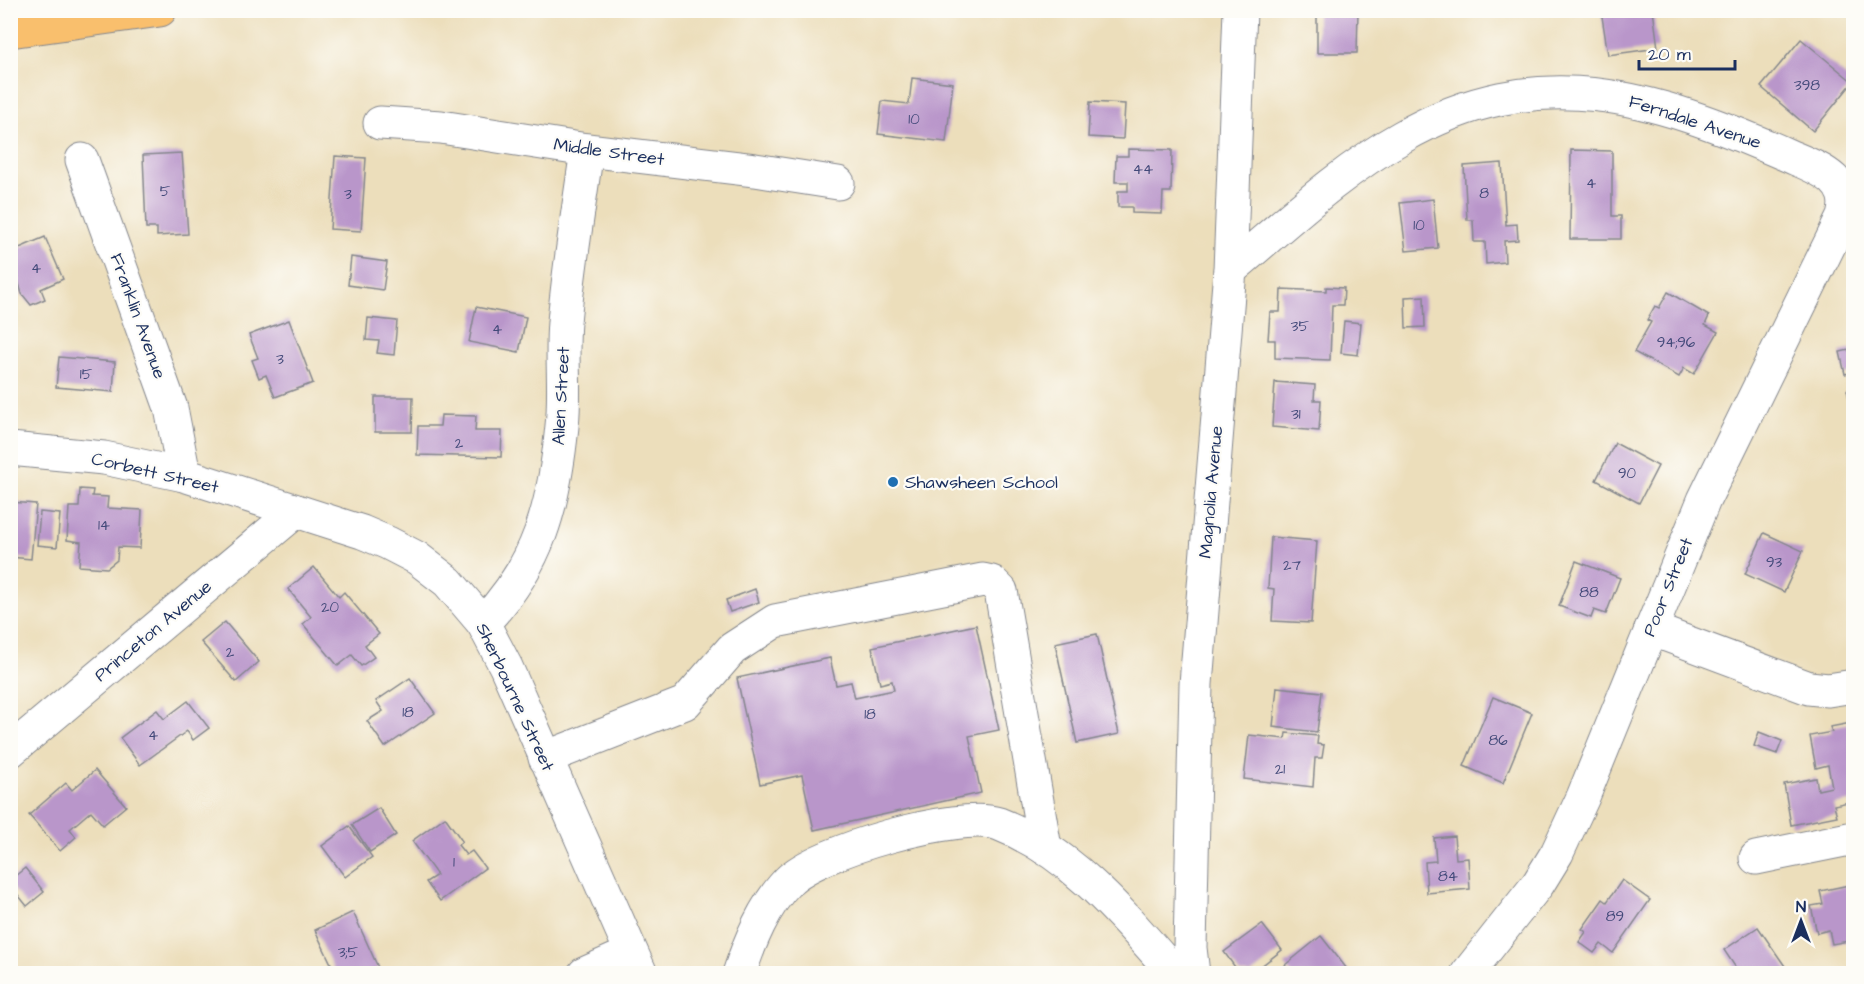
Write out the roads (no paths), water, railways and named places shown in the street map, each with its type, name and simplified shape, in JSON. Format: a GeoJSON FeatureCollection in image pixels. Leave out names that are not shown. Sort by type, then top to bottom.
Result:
{"type":"FeatureCollection","features":[{"type":"Feature","properties":{"kind":"highway"},"geometry":{"type":"LineString","coordinates":[[10,31],[160,10]]}},
{"type":"Feature","properties":{"kind":"street","name":"Magnolia Avenue"},"geometry":{"type":"LineString","coordinates":[[1172,969],[1230,270],[1239,10]]}},
{"type":"Feature","properties":{"kind":"street","name":"Ferndale Avenue"},"geometry":{"type":"LineString","coordinates":[[1230,270],[1348,173],[1403,136],[1453,112],[1517,94],[1580,92],[1636,100],[1746,137],[1826,172],[1841,189]]}},
{"type":"Feature","properties":{"kind":"street","name":"Middle Street"},"geometry":{"type":"LineString","coordinates":[[380,123],[471,131],[587,150],[755,170],[838,183]]}},
{"type":"Feature","properties":{"kind":"street","name":"Allen Street"},"geometry":{"type":"LineString","coordinates":[[483,623],[507,598],[523,573],[536,550],[546,522],[562,426],[564,322],[587,150]]}},
{"type":"Feature","properties":{"kind":"street","name":"Franklin Avenue"},"geometry":{"type":"LineString","coordinates":[[82,160],[171,408],[184,475]]}},
{"type":"Feature","properties":{"kind":"street","name":"Poor Street"},"geometry":{"type":"LineString","coordinates":[[1467,974],[1538,884],[1557,853],[1704,500],[1843,217],[1845,202],[1841,189]]}},
{"type":"Feature","properties":{"kind":"street","name":"Corbett Street"},"geometry":{"type":"LineString","coordinates":[[10,449],[104,459],[184,475],[296,511]]}},
{"type":"Feature","properties":{"kind":"street","name":"Sherbourne Street"},"geometry":{"type":"LineString","coordinates":[[296,511],[362,532],[417,558],[448,582],[483,623],[506,667],[636,963]]}},
{"type":"Feature","properties":{"kind":"street","name":"Princeton Avenue"},"geometry":{"type":"LineString","coordinates":[[10,751],[296,511]]}},
{"type":"Feature","properties":{"kind":"street"},"geometry":{"type":"LineString","coordinates":[[545,758],[685,703],[732,649],[776,621],[983,580],[992,582],[1001,591],[1046,848]]}},
{"type":"Feature","properties":{"kind":"street"},"geometry":{"type":"LineString","coordinates":[[1651,629],[1809,688],[1828,690],[1854,686]]}},
{"type":"Feature","properties":{"kind":"street"},"geometry":{"type":"LineString","coordinates":[[739,974],[756,930],[788,881],[808,866],[837,852],[868,842],[941,825],[978,821],[996,823],[1046,848],[1087,878],[1172,969]]}},
{"type":"Feature","properties":{"kind":"street"},"geometry":{"type":"LineString","coordinates":[[1756,858],[1854,838]]}},
{"type":"Feature","properties":{"kind":"street"},"geometry":{"type":"LineString","coordinates":[[584,974],[636,963]]}},
{"type":"Feature","properties":{"kind":"place","name":"Shawsheen School"},"geometry":{"type":"Point","coordinates":[893,482]}}]}
